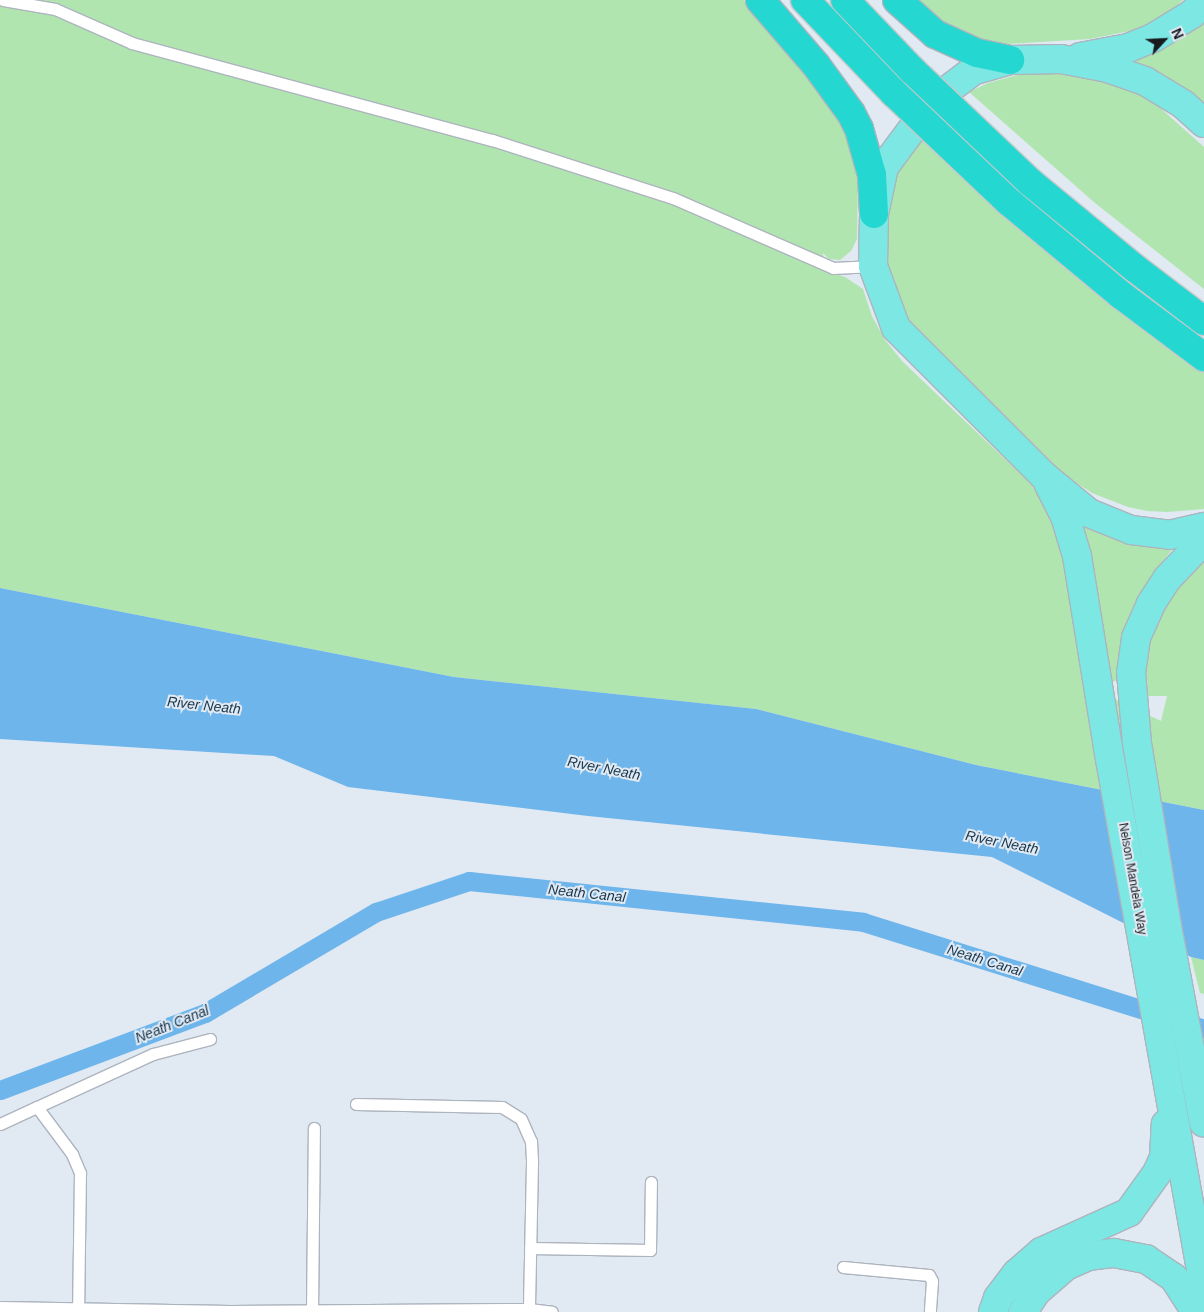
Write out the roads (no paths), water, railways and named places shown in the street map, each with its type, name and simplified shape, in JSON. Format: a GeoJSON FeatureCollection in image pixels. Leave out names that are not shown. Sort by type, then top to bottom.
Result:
{"type":"FeatureCollection","features":[{"type":"Feature","properties":{"kind":"highway"},"geometry":{"type":"LineString","coordinates":[[760,0],[821,72],[851,113],[861,135],[872,175],[874,214]]}},
{"type":"Feature","properties":{"kind":"highway"},"geometry":{"type":"LineString","coordinates":[[805,0],[894,93],[1009,202],[1121,295],[1204,357]]}},
{"type":"Feature","properties":{"kind":"highway"},"geometry":{"type":"LineString","coordinates":[[845,0],[912,70],[1030,182],[1136,269],[1204,321]]}},
{"type":"Feature","properties":{"kind":"highway"},"geometry":{"type":"LineString","coordinates":[[897,0],[935,34],[977,53],[1010,60]]}},
{"type":"Feature","properties":{"kind":"main road"},"geometry":{"type":"LineString","coordinates":[[1204,2],[1175,25],[1153,38],[1128,48],[1098,55],[1010,60],[974,70],[932,101],[884,167],[874,214],[874,266],[896,328],[1044,476],[1089,514],[1131,530],[1169,535],[1204,527]]}},
{"type":"Feature","properties":{"kind":"main road"},"geometry":{"type":"LineString","coordinates":[[1061,58],[1108,68],[1145,81],[1183,104],[1204,123]]}},
{"type":"Feature","properties":{"kind":"main road","name":"Nelson Mandela Way"},"geometry":{"type":"LineString","coordinates":[[1044,476],[1065,516],[1077,556],[1108,748],[1204,1287]]}},
{"type":"Feature","properties":{"kind":"main road"},"geometry":{"type":"LineString","coordinates":[[1204,540],[1167,579],[1151,604],[1136,638],[1131,672],[1137,743],[1167,926],[1202,1100],[1204,1124]]}},
{"type":"Feature","properties":{"kind":"main road"},"geometry":{"type":"LineString","coordinates":[[996,1305],[1018,1273],[1041,1252],[1129,1212],[1145,1193],[1158,1173],[1164,1157],[1166,1068]]}},
{"type":"Feature","properties":{"kind":"main road"},"geometry":{"type":"LineString","coordinates":[[1023,1312],[1036,1292],[1066,1266],[1088,1256],[1114,1254],[1146,1259],[1174,1278],[1196,1312]]}},
{"type":"Feature","properties":{"kind":"lane"},"geometry":{"type":"LineString","coordinates":[[3,0],[55,9],[132,43],[492,140],[674,198],[833,268],[874,266]]}},
{"type":"Feature","properties":{"kind":"lane"},"geometry":{"type":"LineString","coordinates":[[0,1124],[153,1054],[210,1039]]}},
{"type":"Feature","properties":{"kind":"lane"},"geometry":{"type":"LineString","coordinates":[[356,1104],[502,1106],[521,1119],[531,1141],[529,1309]]}},
{"type":"Feature","properties":{"kind":"lane"},"geometry":{"type":"LineString","coordinates":[[37,1107],[72,1154],[80,1173],[78,1308]]}},
{"type":"Feature","properties":{"kind":"lane"},"geometry":{"type":"LineString","coordinates":[[312,1311],[314,1128]]}},
{"type":"Feature","properties":{"kind":"lane"},"geometry":{"type":"LineString","coordinates":[[530,1248],[650,1250],[651,1182]]}},
{"type":"Feature","properties":{"kind":"lane"},"geometry":{"type":"LineString","coordinates":[[843,1267],[929,1275],[932,1281],[930,1312]]}},
{"type":"Feature","properties":{"kind":"lane"},"geometry":{"type":"LineString","coordinates":[[0,1306],[230,1312],[529,1309],[552,1312]]}},
{"type":"Feature","properties":{"kind":"water","name":"River Neath"},"geometry":{"type":"Polygon","coordinates":[[[0,588],[454,677],[756,709],[976,765],[1204,810],[1204,960],[1191,957],[992,857],[588,816],[348,787],[274,756],[0,739],[0,588]]]}},
{"type":"Feature","properties":{"kind":"waterway","name":"Neath Canal"},"geometry":{"type":"LineString","coordinates":[[0,1090],[205,1013],[376,912],[469,881],[863,922],[1204,1029]]}}]}
